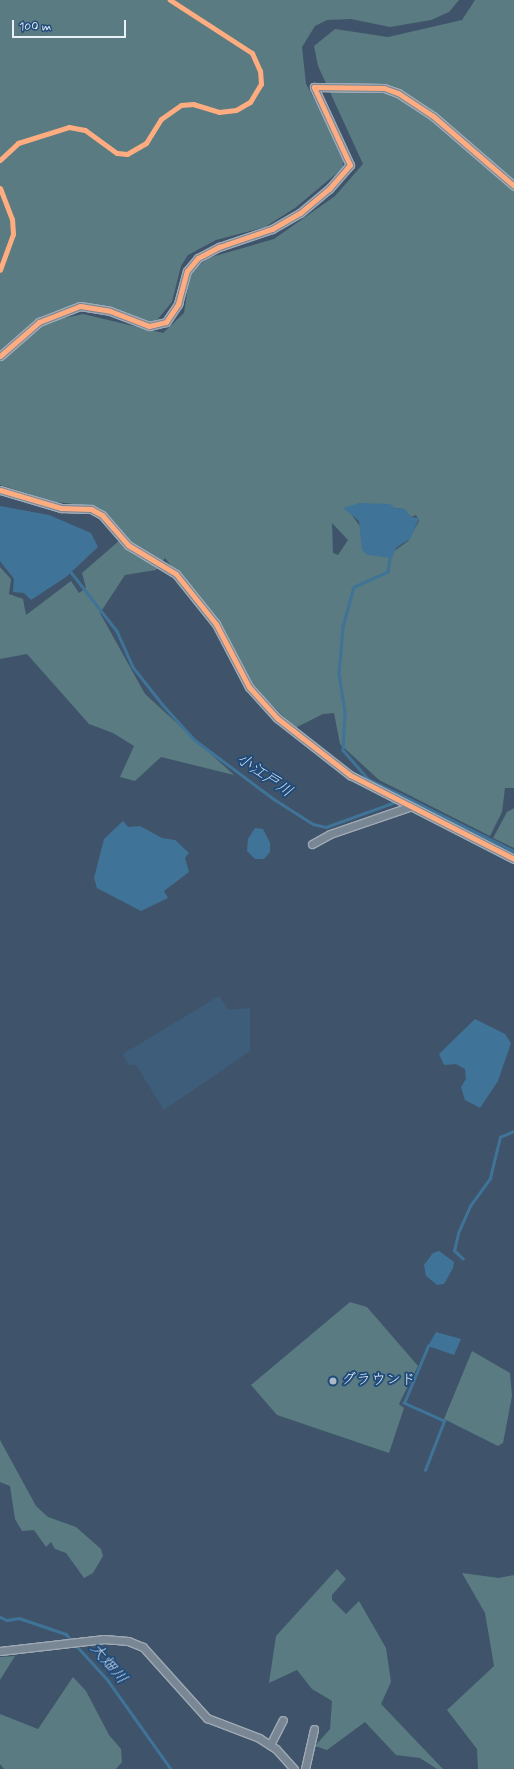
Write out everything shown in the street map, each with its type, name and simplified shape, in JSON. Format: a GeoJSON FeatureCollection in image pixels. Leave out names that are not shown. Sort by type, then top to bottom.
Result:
{"type":"FeatureCollection","features":[{"type":"Feature","properties":{"kind":"street"},"geometry":{"type":"LineString","coordinates":[[0,356],[39,322],[80,306],[110,311],[149,326],[166,322],[178,304],[187,271],[198,258],[218,246],[272,229],[300,213],[329,189],[350,165],[314,87],[384,88],[398,93],[433,116],[514,186]]}},
{"type":"Feature","properties":{"kind":"street"},"geometry":{"type":"LineString","coordinates":[[0,490],[61,508],[91,509],[110,522],[128,545],[142,557],[170,567],[216,624],[250,687],[267,709],[350,775],[390,798],[514,859]]}},
{"type":"Feature","properties":{"kind":"street"},"geometry":{"type":"LineString","coordinates":[[312,844],[330,834],[406,806]]}},
{"type":"Feature","properties":{"kind":"street"},"geometry":{"type":"LineString","coordinates":[[0,1651],[76,1642],[128,1641],[143,1647],[208,1718],[270,1745],[294,1769]]}},
{"type":"Feature","properties":{"kind":"street"},"geometry":{"type":"LineString","coordinates":[[270,1745],[284,1720]]}},
{"type":"Feature","properties":{"kind":"street"},"geometry":{"type":"LineString","coordinates":[[305,1769],[314,1729]]}},
{"type":"Feature","properties":{"kind":"shaded area"},"geometry":{"type":"Polygon","coordinates":[[[360,503],[390,504],[395,508],[405,509],[411,517],[419,518],[411,538],[396,548],[392,558],[368,555],[362,550],[359,521],[343,508],[360,503]]]}},
{"type":"Feature","properties":{"kind":"shaded area"},"geometry":{"type":"Polygon","coordinates":[[[0,506],[49,515],[91,533],[98,547],[66,577],[31,600],[24,593],[13,592],[14,579],[0,561],[0,506]]]}},
{"type":"Feature","properties":{"kind":"shaded area"},"geometry":{"type":"Polygon","coordinates":[[[123,821],[128,827],[140,826],[162,838],[175,840],[189,853],[185,858],[189,872],[164,891],[168,898],[141,911],[97,888],[94,878],[104,839],[123,821]]]}},
{"type":"Feature","properties":{"kind":"shaded area"},"geometry":{"type":"Polygon","coordinates":[[[255,828],[263,829],[270,843],[270,852],[264,859],[255,859],[247,851],[248,839],[255,828]]]}},
{"type":"Feature","properties":{"kind":"shaded area"},"geometry":{"type":"Polygon","coordinates":[[[219,996],[229,1010],[250,1008],[250,1051],[164,1110],[136,1065],[129,1065],[123,1054],[219,996]]]}},
{"type":"Feature","properties":{"kind":"shaded area"},"geometry":{"type":"Polygon","coordinates":[[[475,1019],[505,1034],[511,1043],[498,1081],[480,1108],[465,1100],[461,1087],[466,1079],[465,1069],[456,1064],[444,1065],[439,1054],[475,1019]]]}},
{"type":"Feature","properties":{"kind":"shaded area"},"geometry":{"type":"Polygon","coordinates":[[[439,1251],[454,1262],[453,1268],[444,1284],[437,1285],[426,1276],[424,1265],[433,1253],[439,1251]]]}},
{"type":"Feature","properties":{"kind":"shaded area"},"geometry":{"type":"Polygon","coordinates":[[[436,1332],[461,1339],[454,1355],[428,1346],[436,1332]]]}},
{"type":"Feature","properties":{"kind":"green space"},"geometry":{"type":"Polygon","coordinates":[[[0,0],[459,0],[449,12],[431,20],[390,27],[351,19],[327,20],[315,26],[302,47],[306,84],[344,152],[343,168],[295,208],[265,227],[216,240],[188,255],[181,266],[172,302],[157,320],[151,322],[98,305],[78,303],[38,318],[0,350],[0,0]]]}},
{"type":"Feature","properties":{"kind":"green space"},"geometry":{"type":"Polygon","coordinates":[[[475,0],[514,0],[514,788],[505,788],[502,812],[490,836],[379,780],[340,744],[334,713],[323,714],[295,728],[252,685],[224,632],[165,558],[156,570],[125,575],[100,613],[145,694],[234,775],[161,757],[135,781],[120,777],[134,746],[113,733],[89,724],[27,654],[0,659],[0,567],[11,579],[9,594],[23,599],[26,615],[71,581],[79,593],[86,588],[82,573],[120,540],[130,551],[135,546],[111,520],[92,506],[56,502],[0,485],[0,362],[46,322],[83,314],[163,333],[184,313],[190,273],[208,258],[274,239],[335,196],[363,164],[318,66],[314,46],[335,29],[388,37],[462,20],[475,0]],[[360,503],[351,509],[346,507],[362,529],[362,550],[393,552],[408,541],[419,521],[416,515],[411,517],[403,509],[360,503]],[[332,523],[333,553],[338,555],[348,540],[332,523]]]}},
{"type":"Feature","properties":{"kind":"green space"},"geometry":{"type":"Polygon","coordinates":[[[514,808],[514,848],[493,838],[507,812],[514,808]]]}},
{"type":"Feature","properties":{"kind":"green space","name":"グラウンド"},"geometry":{"type":"Polygon","coordinates":[[[350,1302],[367,1307],[418,1366],[399,1404],[404,1408],[389,1453],[277,1415],[251,1385],[350,1302]]]}},
{"type":"Feature","properties":{"kind":"green space"},"geometry":{"type":"Polygon","coordinates":[[[472,1351],[510,1373],[512,1396],[503,1443],[498,1446],[444,1419],[472,1351]]]}},
{"type":"Feature","properties":{"kind":"green space"},"geometry":{"type":"Polygon","coordinates":[[[0,1440],[36,1506],[48,1517],[76,1527],[101,1549],[103,1556],[93,1573],[84,1578],[66,1553],[55,1549],[51,1542],[46,1547],[34,1530],[22,1531],[15,1519],[10,1486],[0,1482],[0,1440]]]}},
{"type":"Feature","properties":{"kind":"green space"},"geometry":{"type":"Polygon","coordinates":[[[337,1569],[346,1579],[332,1595],[332,1600],[346,1614],[359,1601],[386,1648],[391,1682],[381,1704],[443,1769],[437,1769],[420,1758],[396,1755],[365,1722],[327,1750],[315,1746],[330,1729],[332,1701],[312,1689],[297,1670],[269,1683],[276,1636],[337,1569]]]}},
{"type":"Feature","properties":{"kind":"green space"},"geometry":{"type":"Polygon","coordinates":[[[462,1573],[499,1578],[514,1575],[514,1769],[478,1769],[477,1749],[447,1710],[494,1666],[485,1613],[462,1573]]]}},
{"type":"Feature","properties":{"kind":"green space"},"geometry":{"type":"Polygon","coordinates":[[[15,1656],[0,1680],[0,1657],[15,1656]]]}},
{"type":"Feature","properties":{"kind":"green space"},"geometry":{"type":"Polygon","coordinates":[[[73,1677],[86,1691],[109,1735],[121,1749],[122,1762],[116,1769],[4,1769],[0,1764],[0,1714],[38,1729],[73,1677]]]}},
{"type":"Feature","properties":{"kind":"waterway"},"geometry":{"type":"LineString","coordinates":[[390,558],[388,572],[354,587],[343,627],[339,674],[345,712],[343,750],[368,779],[410,799]]}},
{"type":"Feature","properties":{"kind":"waterway","name":"小江戸川"},"geometry":{"type":"LineString","coordinates":[[71,572],[117,631],[133,667],[163,705],[195,740],[274,799],[313,824],[326,827],[398,801]]}},
{"type":"Feature","properties":{"kind":"waterway","name":"小江戸川"},"geometry":{"type":"LineString","coordinates":[[403,799],[412,800],[514,851]]}},
{"type":"Feature","properties":{"kind":"waterway"},"geometry":{"type":"LineString","coordinates":[[463,1259],[454,1251],[458,1233],[470,1206],[490,1178],[500,1137],[514,1131]]}},
{"type":"Feature","properties":{"kind":"waterway"},"geometry":{"type":"LineString","coordinates":[[425,1470],[444,1421],[404,1403],[428,1346]]}},
{"type":"Feature","properties":{"kind":"waterway","name":"大畑川"},"geometry":{"type":"LineString","coordinates":[[0,1617],[7,1620],[19,1618],[66,1634],[107,1679],[171,1769]]}},
{"type":"Feature","properties":{"kind":"cycle path"},"geometry":{"type":"LineString","coordinates":[[0,160],[18,143],[69,127],[85,130],[117,153],[127,154],[146,143],[161,119],[181,105],[193,104],[219,112],[236,110],[250,102],[261,84],[260,71],[252,53],[170,0]]}},
{"type":"Feature","properties":{"kind":"cycle path"},"geometry":{"type":"LineString","coordinates":[[0,356],[39,322],[80,306],[110,311],[149,326],[166,322],[178,304],[187,271],[198,258],[219,247],[272,229],[300,213],[329,189],[350,165],[314,87],[384,88],[398,93],[433,116],[514,186]]}},
{"type":"Feature","properties":{"kind":"cycle path"},"geometry":{"type":"LineString","coordinates":[[0,188],[12,219],[13,234],[0,270]]}},
{"type":"Feature","properties":{"kind":"cycle path"},"geometry":{"type":"LineString","coordinates":[[0,490],[61,508],[91,509],[102,515],[128,545],[176,574],[216,624],[249,687],[277,718],[350,775],[514,859]]}},
{"type":"Feature","properties":{"kind":"place","name":"グラウンド"},"geometry":{"type":"Point","coordinates":[333,1381]}}]}
